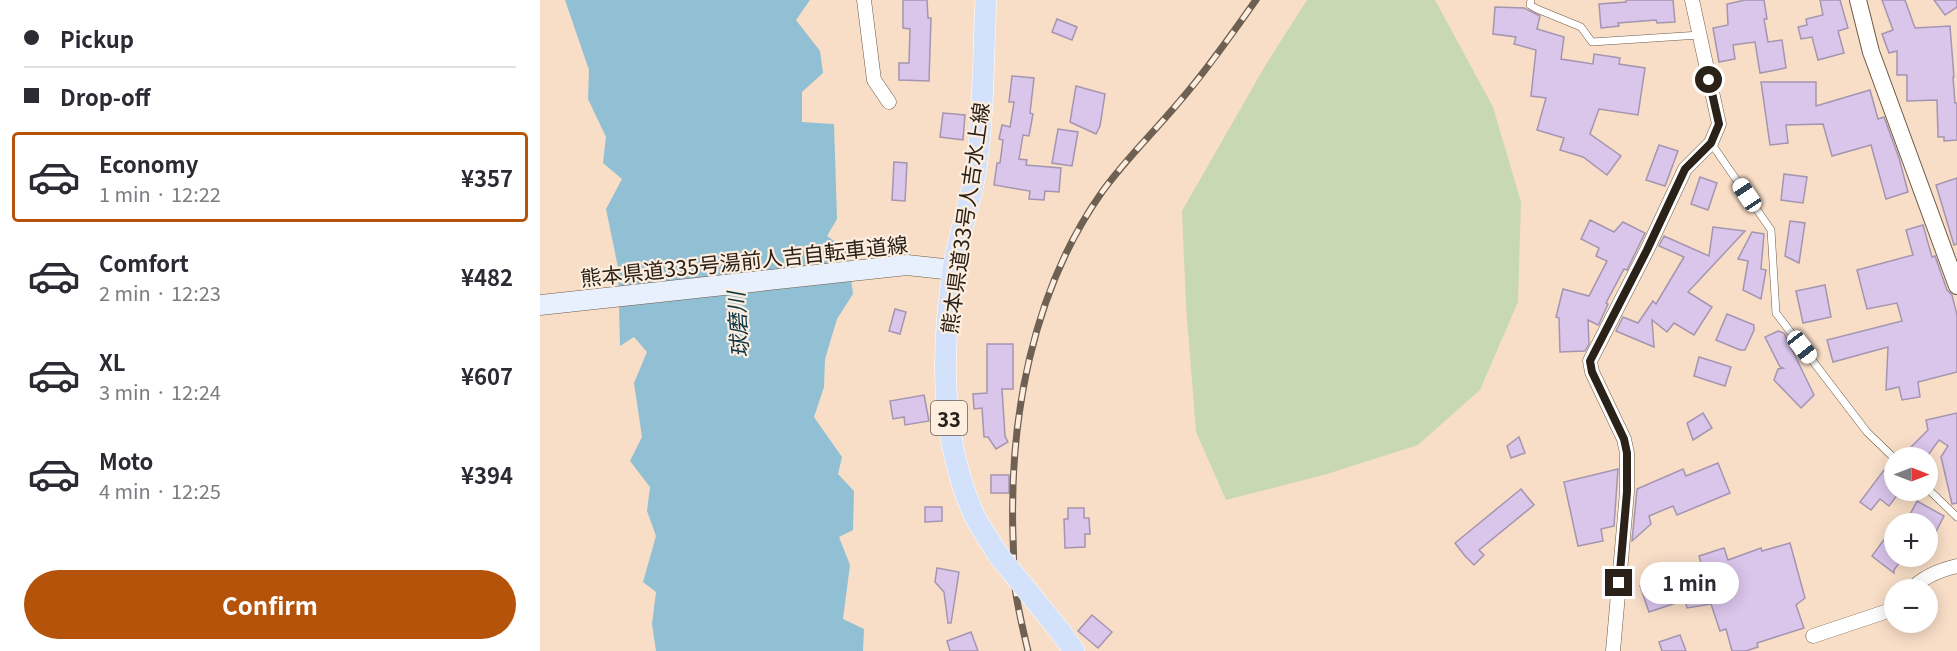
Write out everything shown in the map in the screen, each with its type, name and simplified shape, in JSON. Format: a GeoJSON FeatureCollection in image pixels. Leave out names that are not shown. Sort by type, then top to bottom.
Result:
{"type":"FeatureCollection","features":[{"type":"Feature","properties":{"kind":"main road","name":"熊本県道33号人吉水上線"},"geometry":{"type":"LineString","coordinates":[[986,0],[982,113],[976,169],[953,270],[944,366],[946,404],[962,484],[976,518],[999,556],[1074,651]]}},
{"type":"Feature","properties":{"kind":"main road","name":"熊本県道335号湯前人吉自転車道線"},"geometry":{"type":"LineString","coordinates":[[540,305],[907,265],[953,270]]}},
{"type":"Feature","properties":{"kind":"street"},"geometry":{"type":"LineString","coordinates":[[864,0],[874,80],[889,102]]}},
{"type":"Feature","properties":{"kind":"street"},"geometry":{"type":"LineString","coordinates":[[1613,651],[1627,492],[1627,453],[1624,439],[1592,372],[1590,361],[1647,250],[1685,169],[1711,143],[1719,124],[1692,0]]}},
{"type":"Feature","properties":{"kind":"street"},"geometry":{"type":"LineString","coordinates":[[1858,0],[1871,52],[1957,286]]}},
{"type":"Feature","properties":{"kind":"street"},"geometry":{"type":"LineString","coordinates":[[1924,579],[1941,570],[1957,566]]}},
{"type":"Feature","properties":{"kind":"street"},"geometry":{"type":"LineString","coordinates":[[1813,636],[1884,612]]}},
{"type":"Feature","properties":{"kind":"lane"},"geometry":{"type":"LineString","coordinates":[[1530,0],[1530,5],[1537,9],[1581,27],[1592,42],[1700,35]]}},
{"type":"Feature","properties":{"kind":"lane"},"geometry":{"type":"LineString","coordinates":[[1711,143],[1771,230],[1776,313],[1868,432],[1884,448]]}},
{"type":"Feature","properties":{"kind":"lane"},"geometry":{"type":"LineString","coordinates":[[1938,499],[1957,517]]}},
{"type":"Feature","properties":{"kind":"green space"},"geometry":{"type":"Polygon","coordinates":[[[1307,0],[1435,0],[1493,107],[1521,202],[1518,302],[1480,390],[1418,445],[1327,474],[1226,500],[1196,432],[1186,305],[1182,211],[1265,66],[1307,0]]]}},
{"type":"Feature","properties":{"kind":"water","name":"球磨川"},"geometry":{"type":"Polygon","coordinates":[[[565,0],[810,0],[796,20],[820,51],[823,73],[802,92],[802,122],[834,124],[837,219],[827,236],[847,250],[853,294],[837,319],[825,359],[824,387],[814,417],[842,457],[838,474],[854,491],[853,530],[839,537],[850,565],[843,619],[864,629],[863,651],[656,651],[652,624],[656,592],[643,582],[656,536],[647,511],[650,487],[630,461],[642,437],[634,383],[647,352],[634,337],[620,346],[618,267],[606,209],[622,179],[603,163],[606,137],[588,99],[589,70],[565,0]]]}},
{"type":"Feature","properties":{"kind":"building"},"geometry":{"type":"Polygon","coordinates":[[[903,0],[927,0],[928,18],[931,18],[929,81],[899,80],[899,63],[909,63],[910,29],[903,28],[903,0]]]}},
{"type":"Feature","properties":{"kind":"building"},"geometry":{"type":"Polygon","coordinates":[[[1626,0],[1673,0],[1675,22],[1657,23],[1656,20],[1618,23],[1619,26],[1601,28],[1599,4],[1626,2],[1626,0]]]}},
{"type":"Feature","properties":{"kind":"building"},"geometry":{"type":"Polygon","coordinates":[[[1745,0],[1764,0],[1767,19],[1764,19],[1768,42],[1782,40],[1786,68],[1760,73],[1755,42],[1733,45],[1735,59],[1719,62],[1713,28],[1728,25],[1727,4],[1745,0]]]}},
{"type":"Feature","properties":{"kind":"building"},"geometry":{"type":"Polygon","coordinates":[[[1820,0],[1840,0],[1848,28],[1838,31],[1844,53],[1818,60],[1812,37],[1801,39],[1798,27],[1807,25],[1806,19],[1823,15],[1820,0]]]}},
{"type":"Feature","properties":{"kind":"building"},"geometry":{"type":"Polygon","coordinates":[[[1882,0],[1905,0],[1915,28],[1950,26],[1955,103],[1957,103],[1957,140],[1944,141],[1944,137],[1938,137],[1937,100],[1907,101],[1907,75],[1897,75],[1897,51],[1889,53],[1882,34],[1893,30],[1882,0]]]}},
{"type":"Feature","properties":{"kind":"building"},"geometry":{"type":"Polygon","coordinates":[[[1934,0],[1957,0],[1957,7],[1945,15],[1934,0]]]}},
{"type":"Feature","properties":{"kind":"building"},"geometry":{"type":"Polygon","coordinates":[[[1495,7],[1524,8],[1540,16],[1537,29],[1564,37],[1561,59],[1593,64],[1594,54],[1620,58],[1619,64],[1645,68],[1638,115],[1599,109],[1590,134],[1621,156],[1607,175],[1583,157],[1560,150],[1564,138],[1537,130],[1546,98],[1531,96],[1536,50],[1514,44],[1516,37],[1493,34],[1495,7]]]}},
{"type":"Feature","properties":{"kind":"building"},"geometry":{"type":"Polygon","coordinates":[[[1057,19],[1077,27],[1072,40],[1052,32],[1057,19]]]}},
{"type":"Feature","properties":{"kind":"building"},"geometry":{"type":"Polygon","coordinates":[[[1012,76],[1034,78],[1030,113],[1033,114],[1029,136],[1023,135],[1019,159],[1027,160],[1026,165],[1061,168],[1059,192],[1045,191],[1044,200],[1029,199],[1030,191],[994,185],[997,163],[1000,163],[1003,140],[999,139],[1002,125],[1010,127],[1014,102],[1009,102],[1012,76]]]}},
{"type":"Feature","properties":{"kind":"building"},"geometry":{"type":"Polygon","coordinates":[[[1761,82],[1816,82],[1816,106],[1870,90],[1878,119],[1884,117],[1908,192],[1886,199],[1871,145],[1832,156],[1823,124],[1786,125],[1788,143],[1770,145],[1761,82]]]}},
{"type":"Feature","properties":{"kind":"building"},"geometry":{"type":"Polygon","coordinates":[[[1076,86],[1105,94],[1100,126],[1096,134],[1070,122],[1076,86]]]}},
{"type":"Feature","properties":{"kind":"building"},"geometry":{"type":"Polygon","coordinates":[[[943,113],[965,115],[963,140],[940,137],[943,113]]]}},
{"type":"Feature","properties":{"kind":"building"},"geometry":{"type":"Polygon","coordinates":[[[1058,129],[1078,132],[1072,166],[1052,163],[1058,129]]]}},
{"type":"Feature","properties":{"kind":"building"},"geometry":{"type":"Polygon","coordinates":[[[1659,145],[1678,151],[1665,186],[1646,180],[1659,145]]]}},
{"type":"Feature","properties":{"kind":"building"},"geometry":{"type":"Polygon","coordinates":[[[894,162],[907,163],[905,201],[892,200],[894,162]]]}},
{"type":"Feature","properties":{"kind":"building"},"geometry":{"type":"Polygon","coordinates":[[[1784,174],[1807,177],[1803,203],[1781,200],[1784,174]]]}},
{"type":"Feature","properties":{"kind":"building"},"geometry":{"type":"Polygon","coordinates":[[[1700,177],[1717,183],[1708,210],[1691,204],[1700,177]]]}},
{"type":"Feature","properties":{"kind":"building"},"geometry":{"type":"Polygon","coordinates":[[[1957,178],[1957,244],[1954,245],[1936,185],[1957,178]]]}},
{"type":"Feature","properties":{"kind":"building"},"geometry":{"type":"Polygon","coordinates":[[[1590,220],[1614,232],[1623,222],[1645,233],[1627,270],[1624,269],[1606,303],[1608,304],[1599,324],[1588,320],[1589,344],[1585,351],[1560,352],[1559,318],[1556,317],[1563,289],[1589,296],[1607,261],[1596,256],[1599,248],[1581,239],[1590,220]]]}},
{"type":"Feature","properties":{"kind":"building"},"geometry":{"type":"Polygon","coordinates":[[[1790,221],[1805,223],[1799,263],[1785,256],[1790,221]]]}},
{"type":"Feature","properties":{"kind":"building"},"geometry":{"type":"Polygon","coordinates":[[[1923,225],[1932,257],[1935,256],[1947,290],[1952,295],[1957,315],[1957,372],[1918,382],[1920,397],[1902,400],[1899,387],[1886,390],[1888,347],[1833,362],[1827,340],[1902,321],[1897,303],[1867,309],[1857,270],[1913,255],[1906,230],[1923,225]]]}},
{"type":"Feature","properties":{"kind":"building"},"geometry":{"type":"Polygon","coordinates":[[[1713,227],[1745,231],[1688,292],[1712,307],[1694,335],[1674,323],[1667,332],[1652,320],[1654,347],[1616,331],[1623,317],[1638,323],[1653,301],[1656,304],[1684,257],[1659,246],[1664,236],[1709,256],[1713,227]]]}},
{"type":"Feature","properties":{"kind":"building"},"geometry":{"type":"Polygon","coordinates":[[[1752,232],[1764,234],[1761,269],[1766,270],[1761,299],[1743,290],[1748,261],[1738,259],[1752,232]]]}},
{"type":"Feature","properties":{"kind":"building"},"geometry":{"type":"Polygon","coordinates":[[[1825,285],[1831,317],[1803,323],[1796,291],[1825,285]]]}},
{"type":"Feature","properties":{"kind":"building"},"geometry":{"type":"Polygon","coordinates":[[[895,309],[906,312],[900,334],[889,331],[895,309]]]}},
{"type":"Feature","properties":{"kind":"building"},"geometry":{"type":"Polygon","coordinates":[[[1727,314],[1754,325],[1745,350],[1716,340],[1727,314]]]}},
{"type":"Feature","properties":{"kind":"building"},"geometry":{"type":"Polygon","coordinates":[[[1778,331],[1784,333],[1814,395],[1801,408],[1774,380],[1778,369],[1783,368],[1780,367],[1765,337],[1778,331]]]}},
{"type":"Feature","properties":{"kind":"building"},"geometry":{"type":"Polygon","coordinates":[[[987,344],[1013,344],[1013,389],[1002,389],[1005,436],[1008,442],[996,449],[988,437],[984,437],[982,408],[974,409],[973,394],[987,393],[987,344]]]}},
{"type":"Feature","properties":{"kind":"building"},"geometry":{"type":"Polygon","coordinates":[[[1699,357],[1731,367],[1725,386],[1694,376],[1699,357]]]}},
{"type":"Feature","properties":{"kind":"building"},"geometry":{"type":"Polygon","coordinates":[[[924,395],[929,421],[905,425],[904,417],[893,419],[890,401],[924,395]]]}},
{"type":"Feature","properties":{"kind":"building"},"geometry":{"type":"Polygon","coordinates":[[[1703,413],[1712,428],[1693,440],[1687,423],[1703,413]]]}},
{"type":"Feature","properties":{"kind":"building"},"geometry":{"type":"Polygon","coordinates":[[[1957,413],[1957,503],[1952,504],[1941,457],[1948,446],[1939,440],[1934,447],[1911,447],[1928,430],[1926,420],[1957,413]]]}},
{"type":"Feature","properties":{"kind":"building"},"geometry":{"type":"Polygon","coordinates":[[[1519,437],[1525,453],[1511,458],[1507,446],[1519,437]]]}},
{"type":"Feature","properties":{"kind":"building"},"geometry":{"type":"Polygon","coordinates":[[[1718,463],[1730,493],[1677,515],[1673,506],[1649,516],[1651,524],[1632,541],[1637,489],[1683,469],[1686,476],[1718,463]]]}},
{"type":"Feature","properties":{"kind":"building"},"geometry":{"type":"Polygon","coordinates":[[[1618,469],[1614,526],[1601,529],[1603,541],[1578,546],[1564,482],[1618,469]]]}},
{"type":"Feature","properties":{"kind":"building"},"geometry":{"type":"Polygon","coordinates":[[[1884,470],[1884,501],[1893,501],[1889,506],[1880,499],[1871,510],[1860,502],[1884,470]]]}},
{"type":"Feature","properties":{"kind":"building"},"geometry":{"type":"Polygon","coordinates":[[[991,475],[1009,475],[1009,493],[991,493],[991,475]]]}},
{"type":"Feature","properties":{"kind":"building"},"geometry":{"type":"Polygon","coordinates":[[[1521,489],[1534,505],[1479,550],[1484,555],[1474,565],[1455,543],[1521,489]]]}},
{"type":"Feature","properties":{"kind":"building"},"geometry":{"type":"Polygon","coordinates":[[[1917,501],[1944,516],[1938,528],[1938,513],[1911,513],[1917,501]]]}},
{"type":"Feature","properties":{"kind":"building"},"geometry":{"type":"Polygon","coordinates":[[[925,507],[942,507],[942,521],[925,522],[925,507]]]}},
{"type":"Feature","properties":{"kind":"building"},"geometry":{"type":"Polygon","coordinates":[[[1068,508],[1084,508],[1084,518],[1089,518],[1090,534],[1085,534],[1085,547],[1065,548],[1064,519],[1068,519],[1068,508]]]}},
{"type":"Feature","properties":{"kind":"building"},"geometry":{"type":"Polygon","coordinates":[[[1884,540],[1884,565],[1872,556],[1884,540]]]}},
{"type":"Feature","properties":{"kind":"building"},"geometry":{"type":"Polygon","coordinates":[[[1790,543],[1805,598],[1796,605],[1804,628],[1757,643],[1758,647],[1746,651],[1732,651],[1726,629],[1720,631],[1711,604],[1687,608],[1685,600],[1649,612],[1640,586],[1661,579],[1662,582],[1704,574],[1699,556],[1724,548],[1728,560],[1761,548],[1762,551],[1790,543]]]}},
{"type":"Feature","properties":{"kind":"building"},"geometry":{"type":"Polygon","coordinates":[[[1886,567],[1896,567],[1894,573],[1886,567]]]}},
{"type":"Feature","properties":{"kind":"building"},"geometry":{"type":"Polygon","coordinates":[[[937,568],[959,572],[951,623],[948,623],[944,592],[935,582],[937,568]]]}},
{"type":"Feature","properties":{"kind":"building"},"geometry":{"type":"Polygon","coordinates":[[[1092,615],[1112,632],[1098,648],[1078,631],[1092,615]]]}},
{"type":"Feature","properties":{"kind":"building"},"geometry":{"type":"Polygon","coordinates":[[[971,632],[978,651],[950,651],[947,641],[971,632]]]}},
{"type":"Feature","properties":{"kind":"building"},"geometry":{"type":"Polygon","coordinates":[[[1680,635],[1686,651],[1662,651],[1659,642],[1680,635]]]}},
{"type":"Feature","properties":{"kind":"railway"},"geometry":{"type":"LineString","coordinates":[[1028,651],[1014,582],[1013,493],[1015,448],[1021,402],[1042,314],[1058,271],[1078,230],[1102,192],[1199,77],[1256,0]]}},
{"type":"Feature","properties":{"kind":"route"},"geometry":{"type":"LineString","coordinates":[[1619,583],[1627,492],[1627,453],[1624,439],[1592,372],[1590,361],[1647,250],[1685,169],[1711,143],[1719,124],[1709,80]]}}]}
